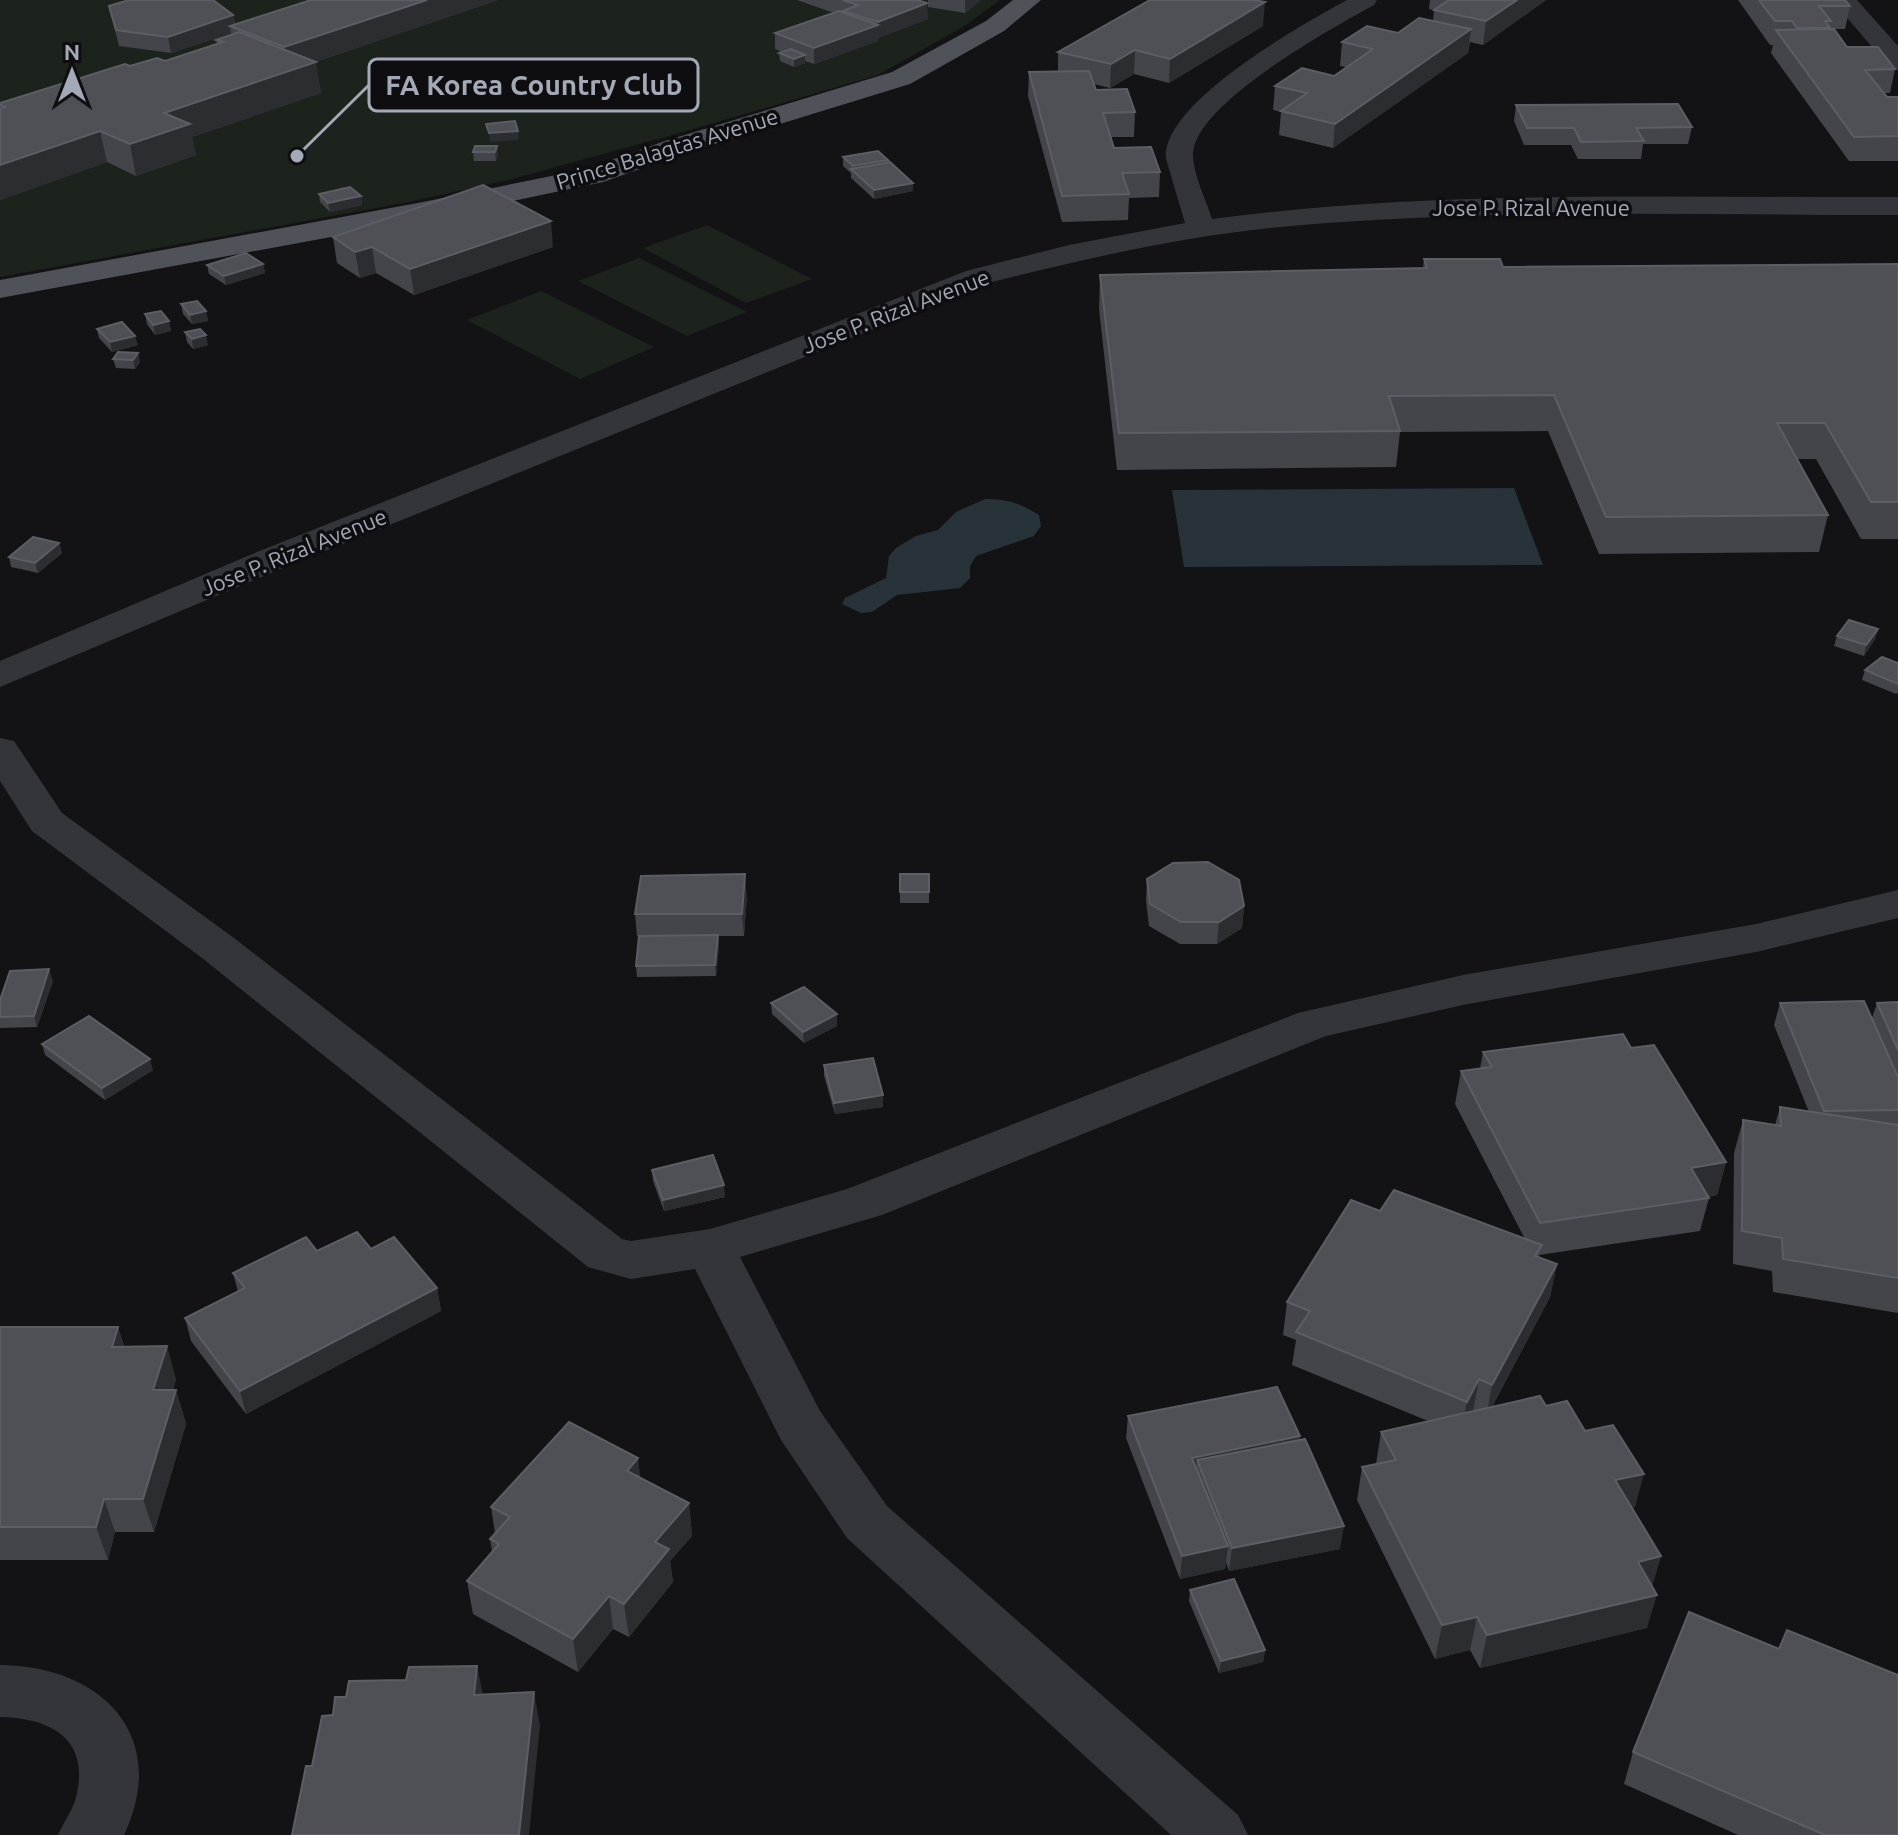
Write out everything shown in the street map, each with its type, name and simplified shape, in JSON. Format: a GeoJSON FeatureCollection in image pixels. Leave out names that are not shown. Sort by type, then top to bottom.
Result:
{"type":"FeatureCollection","features":[{"type":"Feature","properties":{"kind":"main road","name":"Prince Balagtas Avenue"},"geometry":{"type":"LineString","coordinates":[[0,289],[423,211],[593,176],[675,147],[901,78],[995,26],[1029,0]]}},
{"type":"Feature","properties":{"kind":"street"},"geometry":{"type":"LineString","coordinates":[[1201,229],[1179,151],[1190,122],[1217,94],[1335,16],[1365,0]]}},
{"type":"Feature","properties":{"kind":"street"},"geometry":{"type":"LineString","coordinates":[[1844,0],[1898,62]]}},
{"type":"Feature","properties":{"kind":"street","name":"Jose P. Rizal Avenue"},"geometry":{"type":"LineString","coordinates":[[0,675],[270,560],[911,300],[992,273],[1201,229],[1291,217],[1439,208],[1898,206]]}},
{"type":"Feature","properties":{"kind":"street"},"geometry":{"type":"LineString","coordinates":[[0,750],[47,822],[218,948],[606,1254],[631,1260],[710,1248],[864,1202],[1314,1024],[1463,990],[1756,938],[1898,904]]}},
{"type":"Feature","properties":{"kind":"street"},"geometry":{"type":"LineString","coordinates":[[710,1248],[800,1425],[867,1522],[1216,1835]]}},
{"type":"Feature","properties":{"kind":"street"},"geometry":{"type":"LineString","coordinates":[[0,1691],[19,1690],[56,1698],[84,1714],[104,1740],[110,1772],[105,1809],[90,1835]]}},
{"type":"Feature","properties":{"kind":"shaded area"},"geometry":{"type":"Polygon","coordinates":[[[0,0],[1000,0],[963,27],[878,75],[676,134],[512,179],[409,202],[0,277],[0,0]]]}},
{"type":"Feature","properties":{"kind":"shaded area"},"geometry":{"type":"Polygon","coordinates":[[[707,225],[812,279],[746,303],[643,248],[707,225]]]}},
{"type":"Feature","properties":{"kind":"shaded area"},"geometry":{"type":"Polygon","coordinates":[[[639,258],[747,312],[687,336],[578,281],[639,258]]]}},
{"type":"Feature","properties":{"kind":"shaded area"},"geometry":{"type":"Polygon","coordinates":[[[541,291],[654,347],[580,379],[467,320],[541,291]]]}},
{"type":"Feature","properties":{"kind":"shaded area"},"geometry":{"type":"Polygon","coordinates":[[[1514,488],[1543,565],[1184,567],[1172,490],[1514,488]]]}},
{"type":"Feature","properties":{"kind":"shaded area"},"geometry":{"type":"Polygon","coordinates":[[[985,499],[1026,507],[1039,515],[1041,526],[1034,536],[976,556],[970,566],[970,578],[960,588],[897,595],[872,612],[861,613],[842,604],[845,598],[886,578],[889,556],[896,548],[916,536],[938,530],[956,512],[985,499]]]}},
{"type":"Feature","properties":{"kind":"building"},"geometry":{"type":"Polygon","coordinates":[[[129,0],[213,0],[233,15],[168,37],[116,30],[109,6],[129,0]]]}},
{"type":"Feature","properties":{"kind":"building"},"geometry":{"type":"Polygon","coordinates":[[[311,0],[427,0],[284,47],[230,26],[311,0]]]}},
{"type":"Feature","properties":{"kind":"building"},"geometry":{"type":"Polygon","coordinates":[[[843,0],[917,0],[927,3],[878,22],[843,11],[858,5],[843,0]]]}},
{"type":"Feature","properties":{"kind":"building"},"geometry":{"type":"Polygon","coordinates":[[[1150,0],[1265,2],[1170,59],[1135,50],[1111,64],[1058,52],[1150,0]]]}},
{"type":"Feature","properties":{"kind":"building"},"geometry":{"type":"Polygon","coordinates":[[[1449,0],[1517,0],[1486,21],[1434,10],[1449,0]]]}},
{"type":"Feature","properties":{"kind":"building"},"geometry":{"type":"Polygon","coordinates":[[[1759,0],[1845,0],[1850,6],[1819,6],[1831,21],[1825,21],[1830,28],[1797,28],[1792,21],[1775,21],[1759,0]]]}},
{"type":"Feature","properties":{"kind":"building"},"geometry":{"type":"Polygon","coordinates":[[[839,11],[878,25],[814,48],[775,33],[839,11]]]}},
{"type":"Feature","properties":{"kind":"building"},"geometry":{"type":"Polygon","coordinates":[[[1419,18],[1471,29],[1335,124],[1281,111],[1307,93],[1275,86],[1302,68],[1334,76],[1373,49],[1342,42],[1367,26],[1398,33],[1419,18]]]}},
{"type":"Feature","properties":{"kind":"building"},"geometry":{"type":"Polygon","coordinates":[[[1834,29],[1847,47],[1878,47],[1895,69],[1865,70],[1887,97],[1898,97],[1898,136],[1854,137],[1776,30],[1834,29]]]}},
{"type":"Feature","properties":{"kind":"building"},"geometry":{"type":"Polygon","coordinates":[[[239,32],[316,62],[164,113],[190,124],[130,144],[100,131],[0,165],[0,109],[5,107],[0,103],[125,64],[130,66],[157,58],[165,61],[223,42],[216,40],[239,32]]]}},
{"type":"Feature","properties":{"kind":"building"},"geometry":{"type":"Polygon","coordinates":[[[791,49],[805,55],[794,59],[779,53],[791,49]]]}},
{"type":"Feature","properties":{"kind":"building"},"geometry":{"type":"Polygon","coordinates":[[[1089,71],[1096,90],[1127,89],[1135,112],[1103,113],[1114,148],[1151,147],[1160,172],[1122,173],[1129,194],[1062,196],[1029,72],[1089,71]]]}},
{"type":"Feature","properties":{"kind":"building"},"geometry":{"type":"Polygon","coordinates":[[[1678,104],[1692,127],[1636,128],[1644,141],[1581,142],[1574,128],[1527,128],[1516,105],[1678,104]]]}},
{"type":"Feature","properties":{"kind":"building"},"geometry":{"type":"Polygon","coordinates":[[[515,121],[518,131],[489,133],[486,124],[515,121]]]}},
{"type":"Feature","properties":{"kind":"building"},"geometry":{"type":"Polygon","coordinates":[[[475,146],[497,146],[495,152],[473,152],[475,146]]]}},
{"type":"Feature","properties":{"kind":"building"},"geometry":{"type":"Polygon","coordinates":[[[878,151],[888,160],[853,166],[843,157],[878,151]]]}},
{"type":"Feature","properties":{"kind":"building"},"geometry":{"type":"Polygon","coordinates":[[[890,162],[913,183],[874,190],[851,169],[890,162]]]}},
{"type":"Feature","properties":{"kind":"building"},"geometry":{"type":"Polygon","coordinates":[[[483,185],[551,221],[410,269],[372,247],[355,252],[333,237],[483,185]]]}},
{"type":"Feature","properties":{"kind":"building"},"geometry":{"type":"Polygon","coordinates":[[[350,187],[361,196],[328,203],[319,194],[350,187]]]}},
{"type":"Feature","properties":{"kind":"building"},"geometry":{"type":"Polygon","coordinates":[[[246,253],[263,264],[224,276],[207,265],[246,253]]]}},
{"type":"Feature","properties":{"kind":"building"},"geometry":{"type":"Polygon","coordinates":[[[1424,259],[1500,259],[1503,267],[1898,264],[1898,502],[1871,502],[1825,423],[1777,423],[1828,515],[1606,517],[1554,395],[1389,396],[1400,431],[1119,433],[1100,275],[1427,268],[1424,259]]]}},
{"type":"Feature","properties":{"kind":"building"},"geometry":{"type":"Polygon","coordinates":[[[197,301],[206,311],[190,315],[181,304],[197,301]]]}},
{"type":"Feature","properties":{"kind":"building"},"geometry":{"type":"Polygon","coordinates":[[[161,311],[169,321],[153,325],[145,314],[161,311]]]}},
{"type":"Feature","properties":{"kind":"building"},"geometry":{"type":"Polygon","coordinates":[[[122,322],[135,336],[110,342],[97,329],[122,322]]]}},
{"type":"Feature","properties":{"kind":"building"},"geometry":{"type":"Polygon","coordinates":[[[200,329],[206,335],[192,339],[185,332],[200,329]]]}},
{"type":"Feature","properties":{"kind":"building"},"geometry":{"type":"Polygon","coordinates":[[[118,352],[138,353],[133,360],[113,359],[118,352]]]}},
{"type":"Feature","properties":{"kind":"building"},"geometry":{"type":"Polygon","coordinates":[[[33,537],[59,543],[35,563],[9,557],[33,537]]]}},
{"type":"Feature","properties":{"kind":"building"},"geometry":{"type":"Polygon","coordinates":[[[1849,620],[1878,629],[1866,645],[1837,636],[1849,620]]]}},
{"type":"Feature","properties":{"kind":"building"},"geometry":{"type":"Polygon","coordinates":[[[1882,657],[1898,663],[1898,684],[1865,670],[1882,657]]]}},
{"type":"Feature","properties":{"kind":"building"},"geometry":{"type":"Polygon","coordinates":[[[1208,862],[1239,880],[1244,906],[1219,922],[1181,922],[1150,904],[1147,879],[1173,863],[1208,862]]]}},
{"type":"Feature","properties":{"kind":"building"},"geometry":{"type":"Polygon","coordinates":[[[745,874],[742,914],[635,914],[641,876],[745,874]]]}},
{"type":"Feature","properties":{"kind":"building"},"geometry":{"type":"Polygon","coordinates":[[[900,874],[929,874],[929,892],[900,892],[900,874]]]}},
{"type":"Feature","properties":{"kind":"building"},"geometry":{"type":"Polygon","coordinates":[[[718,935],[715,965],[636,966],[639,936],[718,935]]]}},
{"type":"Feature","properties":{"kind":"building"},"geometry":{"type":"Polygon","coordinates":[[[49,969],[34,1016],[0,1017],[0,1000],[10,971],[49,969]]]}},
{"type":"Feature","properties":{"kind":"building"},"geometry":{"type":"Polygon","coordinates":[[[804,987],[837,1014],[803,1032],[771,1003],[804,987]]]}},
{"type":"Feature","properties":{"kind":"building"},"geometry":{"type":"Polygon","coordinates":[[[1864,1001],[1898,1077],[1898,1110],[1824,1111],[1780,1003],[1864,1001]]]}},
{"type":"Feature","properties":{"kind":"building"},"geometry":{"type":"Polygon","coordinates":[[[1898,1002],[1898,1050],[1877,1003],[1898,1002]]]}},
{"type":"Feature","properties":{"kind":"building"},"geometry":{"type":"Polygon","coordinates":[[[89,1016],[150,1059],[102,1088],[42,1044],[89,1016]]]}},
{"type":"Feature","properties":{"kind":"building"},"geometry":{"type":"Polygon","coordinates":[[[1623,1034],[1631,1048],[1654,1045],[1726,1162],[1691,1168],[1709,1198],[1540,1223],[1461,1071],[1492,1067],[1483,1052],[1623,1034]]]}},
{"type":"Feature","properties":{"kind":"building"},"geometry":{"type":"Polygon","coordinates":[[[873,1058],[883,1095],[834,1103],[824,1065],[873,1058]]]}},
{"type":"Feature","properties":{"kind":"building"},"geometry":{"type":"Polygon","coordinates":[[[1780,1107],[1898,1125],[1898,1278],[1783,1259],[1782,1238],[1742,1231],[1743,1120],[1781,1126],[1780,1107]]]}},
{"type":"Feature","properties":{"kind":"building"},"geometry":{"type":"Polygon","coordinates":[[[713,1155],[724,1185],[663,1200],[652,1170],[713,1155]]]}},
{"type":"Feature","properties":{"kind":"building"},"geometry":{"type":"Polygon","coordinates":[[[1394,1190],[1542,1245],[1535,1256],[1557,1264],[1492,1385],[1479,1379],[1467,1402],[1296,1332],[1310,1311],[1287,1302],[1351,1200],[1380,1211],[1394,1190]]]}},
{"type":"Feature","properties":{"kind":"building"},"geometry":{"type":"Polygon","coordinates":[[[357,1232],[371,1249],[394,1237],[437,1288],[240,1391],[185,1318],[245,1288],[233,1273],[306,1237],[317,1251],[357,1232]]]}},
{"type":"Feature","properties":{"kind":"building"},"geometry":{"type":"Polygon","coordinates":[[[0,1327],[118,1327],[112,1347],[167,1346],[153,1390],[176,1390],[143,1499],[104,1499],[96,1527],[0,1527],[0,1327]]]}},
{"type":"Feature","properties":{"kind":"building"},"geometry":{"type":"Polygon","coordinates":[[[1277,1387],[1300,1436],[1192,1458],[1228,1546],[1182,1556],[1128,1416],[1277,1387]]]}},
{"type":"Feature","properties":{"kind":"building"},"geometry":{"type":"Polygon","coordinates":[[[1540,1396],[1546,1406],[1567,1401],[1585,1431],[1613,1425],[1644,1474],[1615,1480],[1661,1556],[1638,1562],[1657,1595],[1487,1635],[1477,1617],[1442,1625],[1362,1467],[1396,1460],[1381,1432],[1540,1396]]]}},
{"type":"Feature","properties":{"kind":"building"},"geometry":{"type":"Polygon","coordinates":[[[569,1422],[638,1458],[627,1471],[689,1503],[655,1542],[669,1549],[624,1604],[609,1596],[573,1639],[467,1581],[499,1544],[490,1539],[510,1517],[491,1507],[569,1422]]]}},
{"type":"Feature","properties":{"kind":"building"},"geometry":{"type":"Polygon","coordinates":[[[1305,1439],[1344,1526],[1232,1548],[1197,1460],[1305,1439]]]}},
{"type":"Feature","properties":{"kind":"building"},"geometry":{"type":"Polygon","coordinates":[[[1234,1579],[1265,1650],[1221,1661],[1190,1590],[1234,1579]]]}},
{"type":"Feature","properties":{"kind":"building"},"geometry":{"type":"Polygon","coordinates":[[[1689,1612],[1779,1649],[1787,1630],[1898,1675],[1898,1835],[1825,1835],[1633,1752],[1689,1612]]]}},
{"type":"Feature","properties":{"kind":"building"},"geometry":{"type":"Polygon","coordinates":[[[477,1666],[474,1695],[534,1692],[519,1835],[292,1835],[306,1766],[312,1766],[322,1716],[333,1715],[335,1697],[346,1697],[349,1681],[406,1680],[409,1667],[477,1666]]]}},
{"type":"Feature","properties":{"kind":"place","name":"FA Korea Country Club"},"geometry":{"type":"Point","coordinates":[297,156]}}]}
